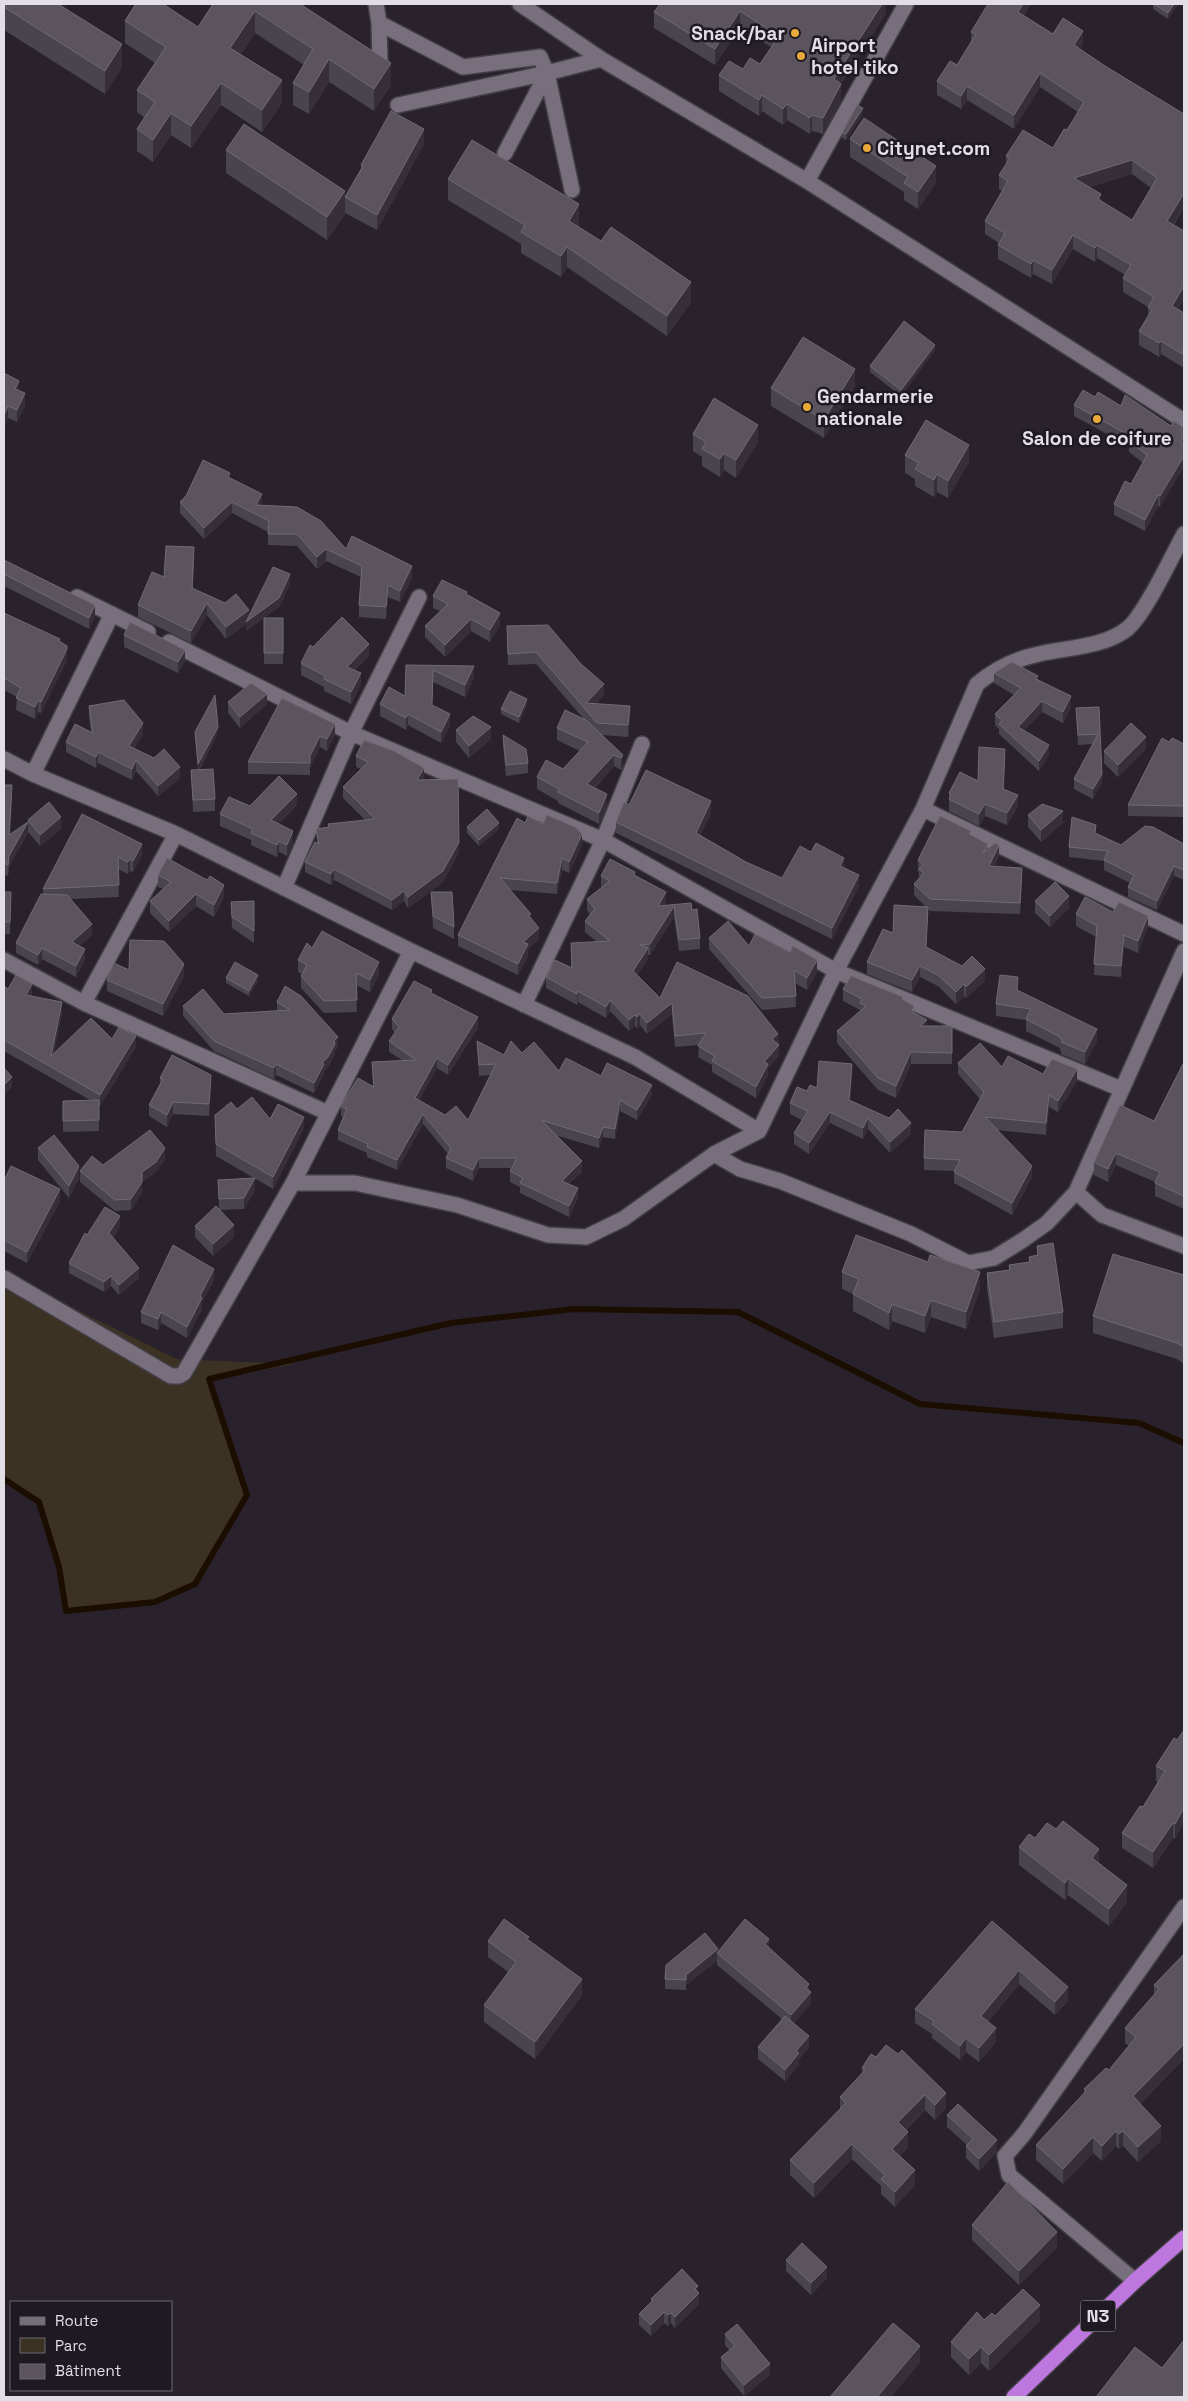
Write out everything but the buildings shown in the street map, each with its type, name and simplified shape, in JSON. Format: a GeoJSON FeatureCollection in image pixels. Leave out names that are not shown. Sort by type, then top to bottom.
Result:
{"type":"FeatureCollection","features":[{"type":"Feature","properties":{"kind":"highway","name":"N3"},"geometry":{"type":"LineString","coordinates":[[1014,2397],[1135,2281],[1184,2238]]}},
{"type":"Feature","properties":{"kind":"street"},"geometry":{"type":"LineString","coordinates":[[376,4],[379,23],[380,62]]}},
{"type":"Feature","properties":{"kind":"street"},"geometry":{"type":"LineString","coordinates":[[520,4],[601,59],[807,181],[1184,421]]}},
{"type":"Feature","properties":{"kind":"street"},"geometry":{"type":"LineString","coordinates":[[807,181],[906,4]]}},
{"type":"Feature","properties":{"kind":"street"},"geometry":{"type":"LineString","coordinates":[[379,23],[464,67],[540,57],[548,73],[572,190]]}},
{"type":"Feature","properties":{"kind":"street"},"geometry":{"type":"LineString","coordinates":[[398,105],[548,73],[601,59]]}},
{"type":"Feature","properties":{"kind":"street"},"geometry":{"type":"LineString","coordinates":[[505,153],[548,73]]}},
{"type":"Feature","properties":{"kind":"street"},"geometry":{"type":"LineString","coordinates":[[293,1183],[355,1183],[457,1205],[548,1235],[586,1237],[623,1219],[714,1154],[760,1130],[836,971],[923,809],[977,684],[992,671],[1030,656],[1108,640],[1128,628],[1142,608],[1184,534]]}},
{"type":"Feature","properties":{"kind":"street"},"geometry":{"type":"LineString","coordinates":[[62,590],[351,733],[603,840],[836,971],[1121,1089]]}},
{"type":"Feature","properties":{"kind":"street"},"geometry":{"type":"LineString","coordinates":[[284,888],[351,733],[419,597]]}},
{"type":"Feature","properties":{"kind":"street"},"geometry":{"type":"LineString","coordinates":[[33,774],[112,614]]}},
{"type":"Feature","properties":{"kind":"street"},"geometry":{"type":"LineString","coordinates":[[524,1005],[603,840],[642,744]]}},
{"type":"Feature","properties":{"kind":"street"},"geometry":{"type":"LineString","coordinates":[[4,759],[33,774],[176,834],[411,951],[635,1057],[760,1130]]}},
{"type":"Feature","properties":{"kind":"street"},"geometry":{"type":"LineString","coordinates":[[923,809],[1184,934]]}},
{"type":"Feature","properties":{"kind":"street"},"geometry":{"type":"LineString","coordinates":[[84,1003],[176,834]]}},
{"type":"Feature","properties":{"kind":"street"},"geometry":{"type":"LineString","coordinates":[[4,1278],[171,1376],[179,1376],[184,1373],[293,1183],[411,951]]}},
{"type":"Feature","properties":{"kind":"street"},"geometry":{"type":"LineString","coordinates":[[714,1154],[740,1169],[780,1181],[911,1234],[968,1263],[994,1258],[1048,1223],[1076,1192],[1184,951]]}},
{"type":"Feature","properties":{"kind":"street"},"geometry":{"type":"LineString","coordinates":[[4,960],[84,1003],[328,1113]]}},
{"type":"Feature","properties":{"kind":"street"},"geometry":{"type":"LineString","coordinates":[[1076,1192],[1102,1214],[1184,1246]]}},
{"type":"Feature","properties":{"kind":"street"},"geometry":{"type":"LineString","coordinates":[[1135,2281],[1009,2175],[1005,2156],[1024,2134],[1184,1906]]}},
{"type":"Feature","properties":{"kind":"green space"},"geometry":{"type":"Polygon","coordinates":[[[4,1274],[177,1359],[294,1364],[209,1380],[247,1495],[195,1584],[155,1602],[66,1611],[59,1567],[39,1502],[4,1479],[4,1274]]]}},
{"type":"Feature","properties":{"kind":"waterway"},"geometry":{"type":"LineString","coordinates":[[4,1479],[39,1502],[59,1567],[66,1611],[155,1602],[195,1584],[247,1495],[209,1379],[451,1323],[574,1309],[738,1312],[920,1404],[1139,1423],[1184,1443]]}},
{"type":"Feature","properties":{"kind":"place","name":"Snack/bar"},"geometry":{"type":"Point","coordinates":[795,33]}},
{"type":"Feature","properties":{"kind":"place","name":"Airport hotel tiko"},"geometry":{"type":"Point","coordinates":[801,56]}},
{"type":"Feature","properties":{"kind":"place","name":"Citynet.com"},"geometry":{"type":"Point","coordinates":[867,148]}},
{"type":"Feature","properties":{"kind":"place","name":"Gendarmerie nationale"},"geometry":{"type":"Point","coordinates":[807,407]}},
{"type":"Feature","properties":{"kind":"place","name":"Salon de coifure"},"geometry":{"type":"Point","coordinates":[1097,419]}}]}
